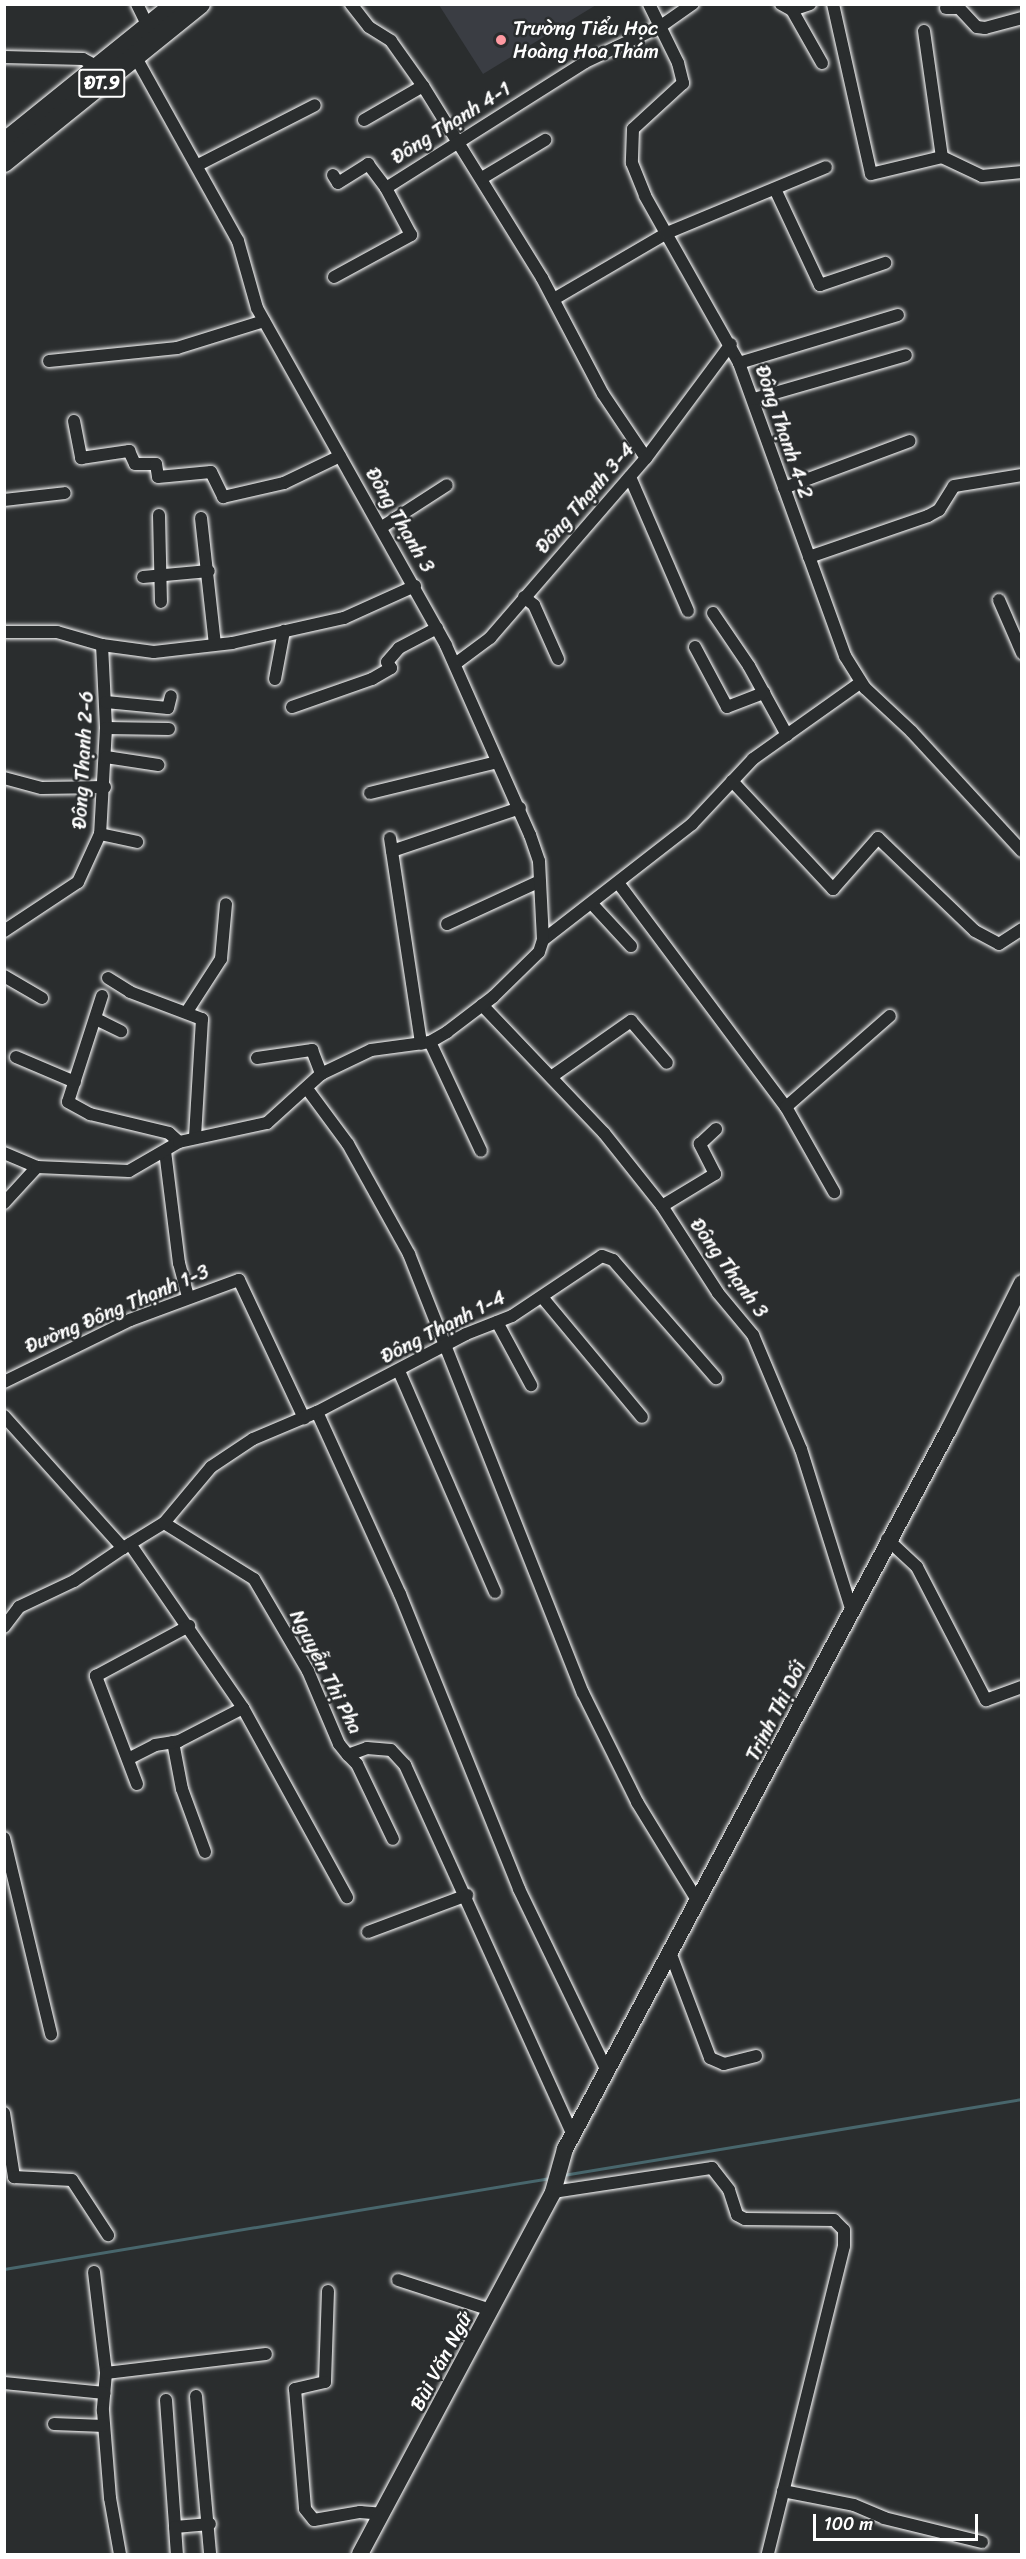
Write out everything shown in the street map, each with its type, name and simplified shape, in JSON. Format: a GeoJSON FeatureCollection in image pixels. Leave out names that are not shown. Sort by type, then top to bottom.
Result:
{"type":"FeatureCollection","features":[{"type":"Feature","properties":{"kind":"main road","name":"ĐT.9"},"geometry":{"type":"LineString","coordinates":[[4,162],[130,51],[148,27],[176,4]]}},
{"type":"Feature","properties":{"kind":"main road","name":"ĐT.9"},"geometry":{"type":"LineString","coordinates":[[4,143],[98,67],[130,51],[200,4]]}},
{"type":"Feature","properties":{"kind":"main road","name":"Trịnh Thị Dối"},"geometry":{"type":"LineString","coordinates":[[563,2156],[887,1539],[950,1429],[1022,1283]]}},
{"type":"Feature","properties":{"kind":"main road","name":"Bùi Văn Ngữ"},"geometry":{"type":"LineString","coordinates":[[360,2554],[555,2189],[563,2156]]}},
{"type":"Feature","properties":{"kind":"street"},"geometry":{"type":"LineString","coordinates":[[137,4],[148,27]]}},
{"type":"Feature","properties":{"kind":"street"},"geometry":{"type":"LineString","coordinates":[[351,4],[369,27],[391,41],[423,86],[482,178],[554,299],[603,394],[646,458]]}},
{"type":"Feature","properties":{"kind":"street","name":"Đông Thạnh 4-2"},"geometry":{"type":"LineString","coordinates":[[649,4],[661,26],[683,83],[649,110],[633,129],[632,163],[667,234],[740,363],[845,656],[860,683],[1022,851]]}},
{"type":"Feature","properties":{"kind":"street","name":"Đông Thạnh 4-1"},"geometry":{"type":"LineString","coordinates":[[334,277],[411,235],[386,188],[585,62],[661,26],[693,4]]}},
{"type":"Feature","properties":{"kind":"street"},"geometry":{"type":"LineString","coordinates":[[810,4],[787,7],[822,63]]}},
{"type":"Feature","properties":{"kind":"street"},"geometry":{"type":"LineString","coordinates":[[832,4],[871,174],[942,158],[982,176],[1022,172]]}},
{"type":"Feature","properties":{"kind":"street"},"geometry":{"type":"LineString","coordinates":[[946,8],[959,8],[977,27],[985,28],[1022,18]]}},
{"type":"Feature","properties":{"kind":"street"},"geometry":{"type":"LineString","coordinates":[[924,31],[942,158]]}},
{"type":"Feature","properties":{"kind":"street","name":"Đông Thạnh 3"},"geometry":{"type":"LineString","coordinates":[[130,51],[198,165],[238,241],[264,321],[415,586],[455,664],[497,762],[520,808],[539,861],[543,940]]}},
{"type":"Feature","properties":{"kind":"street"},"geometry":{"type":"LineString","coordinates":[[4,57],[83,59],[98,67]]}},
{"type":"Feature","properties":{"kind":"street"},"geometry":{"type":"LineString","coordinates":[[364,120],[423,86]]}},
{"type":"Feature","properties":{"kind":"street"},"geometry":{"type":"LineString","coordinates":[[198,165],[315,105]]}},
{"type":"Feature","properties":{"kind":"street"},"geometry":{"type":"LineString","coordinates":[[482,178],[545,140]]}},
{"type":"Feature","properties":{"kind":"street"},"geometry":{"type":"LineString","coordinates":[[333,175],[338,183],[368,164],[386,188]]}},
{"type":"Feature","properties":{"kind":"street"},"geometry":{"type":"LineString","coordinates":[[554,299],[667,234],[826,167]]}},
{"type":"Feature","properties":{"kind":"street"},"geometry":{"type":"LineString","coordinates":[[775,189],[820,285],[885,263]]}},
{"type":"Feature","properties":{"kind":"street"},"geometry":{"type":"LineString","coordinates":[[740,363],[898,315]]}},
{"type":"Feature","properties":{"kind":"street"},"geometry":{"type":"LineString","coordinates":[[49,361],[177,348],[264,321]]}},
{"type":"Feature","properties":{"kind":"street","name":"Đông Thạnh 3-4"},"geometry":{"type":"LineString","coordinates":[[455,664],[490,638],[630,477],[731,344]]}},
{"type":"Feature","properties":{"kind":"street"},"geometry":{"type":"LineString","coordinates":[[754,399],[906,355]]}},
{"type":"Feature","properties":{"kind":"street"},"geometry":{"type":"LineString","coordinates":[[74,421],[81,458],[129,451],[135,464],[156,464],[158,477],[212,472],[223,497],[284,483],[340,456]]}},
{"type":"Feature","properties":{"kind":"street"},"geometry":{"type":"LineString","coordinates":[[784,488],[910,441]]}},
{"type":"Feature","properties":{"kind":"street"},"geometry":{"type":"LineString","coordinates":[[808,556],[928,516],[939,510],[954,486],[1022,475]]}},
{"type":"Feature","properties":{"kind":"street"},"geometry":{"type":"LineString","coordinates":[[630,477],[688,611]]}},
{"type":"Feature","properties":{"kind":"street"},"geometry":{"type":"LineString","coordinates":[[382,527],[447,485]]}},
{"type":"Feature","properties":{"kind":"street"},"geometry":{"type":"LineString","coordinates":[[4,500],[65,493]]}},
{"type":"Feature","properties":{"kind":"street"},"geometry":{"type":"LineString","coordinates":[[159,515],[161,602]]}},
{"type":"Feature","properties":{"kind":"street"},"geometry":{"type":"LineString","coordinates":[[201,518],[209,571],[215,644]]}},
{"type":"Feature","properties":{"kind":"street"},"geometry":{"type":"LineString","coordinates":[[142,577],[209,571]]}},
{"type":"Feature","properties":{"kind":"street"},"geometry":{"type":"LineString","coordinates":[[4,632],[57,632],[102,645],[154,652],[215,644],[344,618],[415,586]]}},
{"type":"Feature","properties":{"kind":"street"},"geometry":{"type":"LineString","coordinates":[[524,597],[534,605],[558,659]]}},
{"type":"Feature","properties":{"kind":"street"},"geometry":{"type":"LineString","coordinates":[[999,600],[1022,653]]}},
{"type":"Feature","properties":{"kind":"street"},"geometry":{"type":"LineString","coordinates":[[713,613],[764,693],[787,735]]}},
{"type":"Feature","properties":{"kind":"street"},"geometry":{"type":"LineString","coordinates":[[292,707],[372,680],[391,668],[387,662],[399,648],[437,628]]}},
{"type":"Feature","properties":{"kind":"street"},"geometry":{"type":"LineString","coordinates":[[275,679],[284,631]]}},
{"type":"Feature","properties":{"kind":"street","name":"Đông Thạnh 2-6"},"geometry":{"type":"LineString","coordinates":[[4,932],[78,882],[100,834],[106,757],[106,702],[102,645]]}},
{"type":"Feature","properties":{"kind":"street"},"geometry":{"type":"LineString","coordinates":[[695,647],[727,707],[764,693]]}},
{"type":"Feature","properties":{"kind":"street"},"geometry":{"type":"LineString","coordinates":[[4,1153],[37,1167],[129,1171],[179,1142],[267,1123],[308,1090],[321,1074],[371,1050],[426,1043],[482,1005],[539,952],[543,940],[593,905],[692,824],[732,781],[787,735],[860,683]]}},
{"type":"Feature","properties":{"kind":"street"},"geometry":{"type":"LineString","coordinates":[[106,702],[168,708],[171,696]]}},
{"type":"Feature","properties":{"kind":"street"},"geometry":{"type":"LineString","coordinates":[[106,728],[169,729]]}},
{"type":"Feature","properties":{"kind":"street"},"geometry":{"type":"LineString","coordinates":[[106,757],[158,765]]}},
{"type":"Feature","properties":{"kind":"street"},"geometry":{"type":"LineString","coordinates":[[370,793],[497,762]]}},
{"type":"Feature","properties":{"kind":"street"},"geometry":{"type":"LineString","coordinates":[[4,778],[42,788],[105,787]]}},
{"type":"Feature","properties":{"kind":"street"},"geometry":{"type":"LineString","coordinates":[[732,781],[833,889],[878,838],[975,931],[999,944],[1022,929]]}},
{"type":"Feature","properties":{"kind":"street"},"geometry":{"type":"LineString","coordinates":[[392,851],[520,808]]}},
{"type":"Feature","properties":{"kind":"street"},"geometry":{"type":"LineString","coordinates":[[100,834],[136,842]]}},
{"type":"Feature","properties":{"kind":"street"},"geometry":{"type":"LineString","coordinates":[[390,838],[426,1043],[481,1151]]}},
{"type":"Feature","properties":{"kind":"street"},"geometry":{"type":"LineString","coordinates":[[447,924],[540,881]]}},
{"type":"Feature","properties":{"kind":"street"},"geometry":{"type":"LineString","coordinates":[[619,884],[786,1107],[834,1192]]}},
{"type":"Feature","properties":{"kind":"street"},"geometry":{"type":"LineString","coordinates":[[188,1010],[221,959],[226,904]]}},
{"type":"Feature","properties":{"kind":"street"},"geometry":{"type":"LineString","coordinates":[[593,905],[631,946]]}},
{"type":"Feature","properties":{"kind":"street"},"geometry":{"type":"LineString","coordinates":[[4,976],[42,998]]}},
{"type":"Feature","properties":{"kind":"street"},"geometry":{"type":"LineString","coordinates":[[108,978],[130,992],[188,1010],[202,1019],[195,1138]]}},
{"type":"Feature","properties":{"kind":"street"},"geometry":{"type":"LineString","coordinates":[[102,996],[68,1102],[90,1114],[158,1129],[179,1142]]}},
{"type":"Feature","properties":{"kind":"street","name":"Đông Thạnh 3"},"geometry":{"type":"LineString","coordinates":[[482,1005],[551,1077],[662,1206],[764,1353],[828,1526],[851,1609]]}},
{"type":"Feature","properties":{"kind":"street"},"geometry":{"type":"LineString","coordinates":[[786,1107],[890,1016]]}},
{"type":"Feature","properties":{"kind":"street"},"geometry":{"type":"LineString","coordinates":[[96,1019],[121,1031]]}},
{"type":"Feature","properties":{"kind":"street"},"geometry":{"type":"LineString","coordinates":[[551,1077],[631,1021],[667,1063]]}},
{"type":"Feature","properties":{"kind":"street"},"geometry":{"type":"LineString","coordinates":[[257,1058],[312,1050],[321,1074]]}},
{"type":"Feature","properties":{"kind":"street"},"geometry":{"type":"LineString","coordinates":[[16,1057],[75,1082]]}},
{"type":"Feature","properties":{"kind":"street"},"geometry":{"type":"LineString","coordinates":[[308,1090],[348,1144],[409,1254],[448,1346],[583,1693],[637,1802],[697,1900]]}},
{"type":"Feature","properties":{"kind":"street"},"geometry":{"type":"LineString","coordinates":[[662,1206],[715,1174],[700,1144],[716,1129]]}},
{"type":"Feature","properties":{"kind":"street"},"geometry":{"type":"LineString","coordinates":[[165,1151],[179,1263],[188,1296]]}},
{"type":"Feature","properties":{"kind":"street"},"geometry":{"type":"LineString","coordinates":[[4,1203],[37,1167]]}},
{"type":"Feature","properties":{"kind":"street","name":"Đông Thạnh 1-4"},"geometry":{"type":"LineString","coordinates":[[164,1523],[211,1467],[253,1439],[317,1412],[497,1322],[542,1297],[602,1256],[614,1260],[716,1378]]}},
{"type":"Feature","properties":{"kind":"street","name":"Đường Đông Thạnh 1-3"},"geometry":{"type":"LineString","coordinates":[[4,1382],[188,1296],[239,1280],[304,1418]]}},
{"type":"Feature","properties":{"kind":"street"},"geometry":{"type":"LineString","coordinates":[[542,1297],[642,1418]]}},
{"type":"Feature","properties":{"kind":"street"},"geometry":{"type":"LineString","coordinates":[[497,1322],[531,1385]]}},
{"type":"Feature","properties":{"kind":"street"},"geometry":{"type":"LineString","coordinates":[[399,1371],[495,1592]]}},
{"type":"Feature","properties":{"kind":"street"},"geometry":{"type":"LineString","coordinates":[[317,1412],[400,1594],[519,1889],[608,2073]]}},
{"type":"Feature","properties":{"kind":"street"},"geometry":{"type":"LineString","coordinates":[[4,1416],[126,1546],[189,1626],[243,1708],[347,1897]]}},
{"type":"Feature","properties":{"kind":"street"},"geometry":{"type":"LineString","coordinates":[[4,1627],[19,1607],[74,1581],[164,1523]]}},
{"type":"Feature","properties":{"kind":"street","name":"Nguyễn Thị Pha"},"geometry":{"type":"LineString","coordinates":[[164,1523],[254,1579],[308,1671],[348,1755],[367,1748],[392,1750],[405,1765],[467,1895],[573,2136]]}},
{"type":"Feature","properties":{"kind":"street"},"geometry":{"type":"LineString","coordinates":[[887,1539],[917,1567],[986,1700],[1022,1687]]}},
{"type":"Feature","properties":{"kind":"street"},"geometry":{"type":"LineString","coordinates":[[137,1784],[96,1676],[189,1626]]}},
{"type":"Feature","properties":{"kind":"street"},"geometry":{"type":"LineString","coordinates":[[128,1759],[155,1745],[173,1742],[243,1708]]}},
{"type":"Feature","properties":{"kind":"street"},"geometry":{"type":"LineString","coordinates":[[173,1742],[182,1789],[205,1852]]}},
{"type":"Feature","properties":{"kind":"street"},"geometry":{"type":"LineString","coordinates":[[348,1755],[357,1764],[393,1839]]}},
{"type":"Feature","properties":{"kind":"street"},"geometry":{"type":"LineString","coordinates":[[4,1838],[51,2034]]}},
{"type":"Feature","properties":{"kind":"street"},"geometry":{"type":"LineString","coordinates":[[368,1932],[467,1895]]}},
{"type":"Feature","properties":{"kind":"street"},"geometry":{"type":"LineString","coordinates":[[670,1952],[710,2058],[724,2064],[756,2056]]}},
{"type":"Feature","properties":{"kind":"street"},"geometry":{"type":"LineString","coordinates":[[4,2113],[14,2177],[72,2180],[108,2235]]}},
{"type":"Feature","properties":{"kind":"street"},"geometry":{"type":"LineString","coordinates":[[555,2189],[712,2168],[729,2190],[737,2215],[745,2219],[834,2220],[844,2230],[844,2246],[768,2554]]}},
{"type":"Feature","properties":{"kind":"street"},"geometry":{"type":"LineString","coordinates":[[94,2272],[106,2373],[104,2426],[120,2554]]}},
{"type":"Feature","properties":{"kind":"street"},"geometry":{"type":"LineString","coordinates":[[398,2280],[491,2310]]}},
{"type":"Feature","properties":{"kind":"street"},"geometry":{"type":"LineString","coordinates":[[328,2291],[325,2382],[295,2389],[305,2509],[315,2520],[360,2512],[381,2514]]}},
{"type":"Feature","properties":{"kind":"street"},"geometry":{"type":"LineString","coordinates":[[106,2373],[266,2354]]}},
{"type":"Feature","properties":{"kind":"street"},"geometry":{"type":"LineString","coordinates":[[4,2383],[105,2393]]}},
{"type":"Feature","properties":{"kind":"street"},"geometry":{"type":"LineString","coordinates":[[196,2396],[210,2524],[210,2554]]}},
{"type":"Feature","properties":{"kind":"street"},"geometry":{"type":"LineString","coordinates":[[166,2400],[177,2554]]}},
{"type":"Feature","properties":{"kind":"street"},"geometry":{"type":"LineString","coordinates":[[54,2424],[104,2426]]}},
{"type":"Feature","properties":{"kind":"street"},"geometry":{"type":"LineString","coordinates":[[783,2491],[854,2505],[884,2518],[982,2542]]}},
{"type":"Feature","properties":{"kind":"street"},"geometry":{"type":"LineString","coordinates":[[175,2527],[210,2524]]}},
{"type":"Feature","properties":{"kind":"shaded area","name":"Trường Tiểu Học Hoàng Hoa Thám"},"geometry":{"type":"Polygon","coordinates":[[[596,4],[483,74],[439,5],[596,4]]]}},
{"type":"Feature","properties":{"kind":"waterway"},"geometry":{"type":"LineString","coordinates":[[563,2175],[1022,2099]]}},
{"type":"Feature","properties":{"kind":"waterway"},"geometry":{"type":"LineString","coordinates":[[4,2269],[550,2178]]}},
{"type":"Feature","properties":{"kind":"place","name":"Trường Tiểu Học Hoàng Hoa Thám"},"geometry":{"type":"Point","coordinates":[501,40]}}]}
